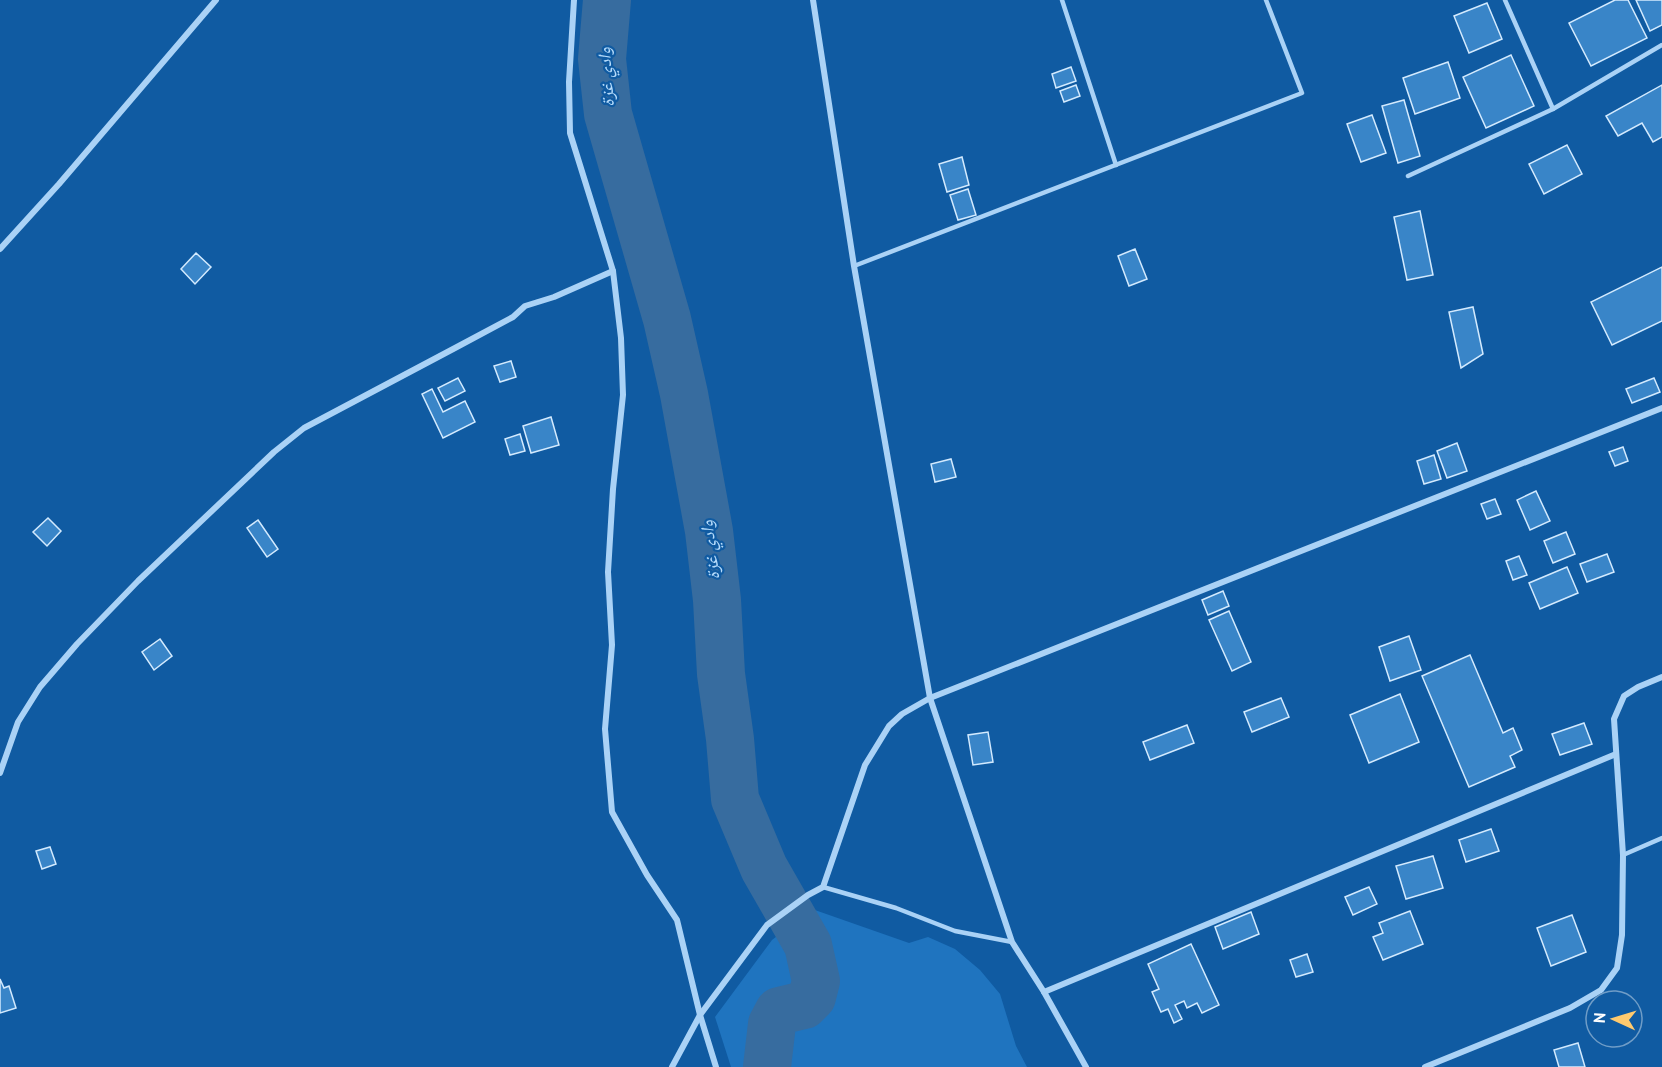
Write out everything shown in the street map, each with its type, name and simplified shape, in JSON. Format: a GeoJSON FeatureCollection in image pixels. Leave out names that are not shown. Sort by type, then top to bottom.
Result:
{"type":"FeatureCollection","features":[{"type":"Feature","properties":{"kind":"street"},"geometry":{"type":"LineString","coordinates":[[0,249],[59,184],[216,0]]}},
{"type":"Feature","properties":{"kind":"street"},"geometry":{"type":"LineString","coordinates":[[574,0],[568,82],[570,133],[613,271],[621,338],[623,395],[613,489],[608,572],[612,645],[605,729],[612,812],[647,875],[677,920],[700,1016],[716,1067]]}},
{"type":"Feature","properties":{"kind":"street"},"geometry":{"type":"LineString","coordinates":[[813,0],[854,266],[930,698],[1012,942],[1044,992],[1086,1067]]}},
{"type":"Feature","properties":{"kind":"street"},"geometry":{"type":"LineString","coordinates":[[0,773],[18,722],[40,687],[77,644],[138,581],[281,446],[304,428],[465,343],[513,316],[525,306],[554,297],[613,271]]}},
{"type":"Feature","properties":{"kind":"street"},"geometry":{"type":"LineString","coordinates":[[672,1067],[700,1016],[767,925],[808,895],[823,887],[865,765],[889,726],[902,714],[930,698],[1662,408]]}},
{"type":"Feature","properties":{"kind":"street"},"geometry":{"type":"LineString","coordinates":[[1425,1067],[1570,1008],[1601,990],[1617,968],[1622,935],[1623,855],[1614,719],[1624,696],[1662,677]]}},
{"type":"Feature","properties":{"kind":"street"},"geometry":{"type":"LineString","coordinates":[[1044,992],[1616,754]]}},
{"type":"Feature","properties":{"kind":"lane"},"geometry":{"type":"LineString","coordinates":[[1062,0],[1116,165]]}},
{"type":"Feature","properties":{"kind":"lane"},"geometry":{"type":"LineString","coordinates":[[854,266],[1302,93],[1266,0]]}},
{"type":"Feature","properties":{"kind":"lane"},"geometry":{"type":"LineString","coordinates":[[1504,0],[1553,109]]}},
{"type":"Feature","properties":{"kind":"lane"},"geometry":{"type":"LineString","coordinates":[[1408,176],[1553,109],[1662,45]]}},
{"type":"Feature","properties":{"kind":"lane"},"geometry":{"type":"LineString","coordinates":[[1623,855],[1662,838]]}},
{"type":"Feature","properties":{"kind":"lane"},"geometry":{"type":"LineString","coordinates":[[823,887],[896,908],[955,931],[1012,942]]}},
{"type":"Feature","properties":{"kind":"shaded area"},"geometry":{"type":"Polygon","coordinates":[[[812,909],[909,943],[928,937],[955,949],[980,970],[1000,994],[1016,1046],[1027,1067],[731,1067],[715,1017],[772,940],[812,909]]]}},
{"type":"Feature","properties":{"kind":"building"},"geometry":{"type":"Polygon","coordinates":[[[1615,0],[1628,0],[1647,38],[1591,66],[1569,23],[1615,0]]]}},
{"type":"Feature","properties":{"kind":"building"},"geometry":{"type":"Polygon","coordinates":[[[1636,0],[1662,0],[1662,25],[1650,31],[1636,0]]]}},
{"type":"Feature","properties":{"kind":"building"},"geometry":{"type":"Polygon","coordinates":[[[1487,3],[1502,39],[1469,53],[1454,16],[1487,3]]]}},
{"type":"Feature","properties":{"kind":"building"},"geometry":{"type":"Polygon","coordinates":[[[1511,55],[1534,106],[1486,128],[1463,77],[1511,55]]]}},
{"type":"Feature","properties":{"kind":"building"},"geometry":{"type":"Polygon","coordinates":[[[1448,62],[1460,98],[1415,114],[1403,78],[1448,62]]]}},
{"type":"Feature","properties":{"kind":"building"},"geometry":{"type":"Polygon","coordinates":[[[1071,67],[1076,81],[1056,88],[1052,74],[1071,67]]]}},
{"type":"Feature","properties":{"kind":"building"},"geometry":{"type":"Polygon","coordinates":[[[1076,85],[1080,96],[1064,102],[1060,91],[1076,85]]]}},
{"type":"Feature","properties":{"kind":"building"},"geometry":{"type":"Polygon","coordinates":[[[1662,85],[1662,137],[1653,142],[1642,123],[1618,136],[1606,116],[1662,85]]]}},
{"type":"Feature","properties":{"kind":"building"},"geometry":{"type":"Polygon","coordinates":[[[1404,100],[1420,156],[1398,163],[1382,106],[1404,100]]]}},
{"type":"Feature","properties":{"kind":"building"},"geometry":{"type":"Polygon","coordinates":[[[1372,115],[1386,153],[1361,162],[1347,124],[1372,115]]]}},
{"type":"Feature","properties":{"kind":"building"},"geometry":{"type":"Polygon","coordinates":[[[1567,145],[1582,174],[1544,194],[1529,164],[1567,145]]]}},
{"type":"Feature","properties":{"kind":"building"},"geometry":{"type":"Polygon","coordinates":[[[962,157],[969,185],[947,192],[939,164],[962,157]]]}},
{"type":"Feature","properties":{"kind":"building"},"geometry":{"type":"Polygon","coordinates":[[[968,189],[976,215],[958,220],[950,195],[968,189]]]}},
{"type":"Feature","properties":{"kind":"building"},"geometry":{"type":"Polygon","coordinates":[[[1420,211],[1433,275],[1407,280],[1394,217],[1420,211]]]}},
{"type":"Feature","properties":{"kind":"building"},"geometry":{"type":"Polygon","coordinates":[[[1135,249],[1147,279],[1129,286],[1118,256],[1135,249]]]}},
{"type":"Feature","properties":{"kind":"building"},"geometry":{"type":"Polygon","coordinates":[[[196,253],[211,267],[195,284],[181,269],[196,253]]]}},
{"type":"Feature","properties":{"kind":"building"},"geometry":{"type":"Polygon","coordinates":[[[1662,267],[1662,321],[1612,345],[1591,302],[1662,267]]]}},
{"type":"Feature","properties":{"kind":"building"},"geometry":{"type":"Polygon","coordinates":[[[1473,307],[1483,354],[1461,368],[1449,312],[1473,307]]]}},
{"type":"Feature","properties":{"kind":"building"},"geometry":{"type":"Polygon","coordinates":[[[511,361],[516,377],[500,382],[494,366],[511,361]]]}},
{"type":"Feature","properties":{"kind":"building"},"geometry":{"type":"Polygon","coordinates":[[[458,378],[465,391],[445,401],[438,388],[458,378]]]}},
{"type":"Feature","properties":{"kind":"building"},"geometry":{"type":"Polygon","coordinates":[[[1654,378],[1660,392],[1632,403],[1626,389],[1654,378]]]}},
{"type":"Feature","properties":{"kind":"building"},"geometry":{"type":"Polygon","coordinates":[[[432,389],[443,412],[465,401],[475,422],[443,438],[422,394],[432,389]]]}},
{"type":"Feature","properties":{"kind":"building"},"geometry":{"type":"Polygon","coordinates":[[[551,417],[559,445],[531,453],[523,426],[551,417]]]}},
{"type":"Feature","properties":{"kind":"building"},"geometry":{"type":"Polygon","coordinates":[[[520,434],[525,451],[510,455],[505,439],[520,434]]]}},
{"type":"Feature","properties":{"kind":"building"},"geometry":{"type":"Polygon","coordinates":[[[1457,443],[1467,471],[1447,478],[1437,451],[1457,443]]]}},
{"type":"Feature","properties":{"kind":"building"},"geometry":{"type":"Polygon","coordinates":[[[1623,447],[1628,461],[1615,466],[1609,452],[1623,447]]]}},
{"type":"Feature","properties":{"kind":"building"},"geometry":{"type":"Polygon","coordinates":[[[1434,455],[1441,479],[1424,484],[1417,461],[1434,455]]]}},
{"type":"Feature","properties":{"kind":"building"},"geometry":{"type":"Polygon","coordinates":[[[951,459],[956,477],[935,482],[931,464],[951,459]]]}},
{"type":"Feature","properties":{"kind":"building"},"geometry":{"type":"Polygon","coordinates":[[[1536,491],[1550,521],[1530,530],[1517,500],[1536,491]]]}},
{"type":"Feature","properties":{"kind":"building"},"geometry":{"type":"Polygon","coordinates":[[[1495,499],[1501,514],[1487,519],[1481,504],[1495,499]]]}},
{"type":"Feature","properties":{"kind":"building"},"geometry":{"type":"Polygon","coordinates":[[[48,518],[61,531],[47,546],[33,532],[48,518]]]}},
{"type":"Feature","properties":{"kind":"building"},"geometry":{"type":"Polygon","coordinates":[[[258,520],[278,549],[267,557],[247,528],[258,520]]]}},
{"type":"Feature","properties":{"kind":"building"},"geometry":{"type":"Polygon","coordinates":[[[1566,532],[1575,554],[1553,563],[1544,541],[1566,532]]]}},
{"type":"Feature","properties":{"kind":"building"},"geometry":{"type":"Polygon","coordinates":[[[1607,554],[1614,572],[1587,582],[1580,564],[1607,554]]]}},
{"type":"Feature","properties":{"kind":"building"},"geometry":{"type":"Polygon","coordinates":[[[1519,556],[1527,575],[1513,580],[1506,561],[1519,556]]]}},
{"type":"Feature","properties":{"kind":"building"},"geometry":{"type":"Polygon","coordinates":[[[1567,567],[1578,593],[1540,609],[1529,583],[1567,567]]]}},
{"type":"Feature","properties":{"kind":"building"},"geometry":{"type":"Polygon","coordinates":[[[1223,591],[1229,606],[1208,615],[1202,600],[1223,591]]]}},
{"type":"Feature","properties":{"kind":"building"},"geometry":{"type":"Polygon","coordinates":[[[1229,611],[1251,662],[1232,671],[1209,620],[1229,611]]]}},
{"type":"Feature","properties":{"kind":"building"},"geometry":{"type":"Polygon","coordinates":[[[1409,636],[1421,670],[1390,681],[1379,647],[1409,636]]]}},
{"type":"Feature","properties":{"kind":"building"},"geometry":{"type":"Polygon","coordinates":[[[160,639],[172,656],[154,670],[142,652],[160,639]]]}},
{"type":"Feature","properties":{"kind":"building"},"geometry":{"type":"Polygon","coordinates":[[[1470,655],[1503,733],[1513,728],[1522,750],[1510,756],[1515,767],[1469,787],[1422,676],[1470,655]]]}},
{"type":"Feature","properties":{"kind":"building"},"geometry":{"type":"Polygon","coordinates":[[[1400,694],[1419,742],[1369,763],[1350,715],[1400,694]]]}},
{"type":"Feature","properties":{"kind":"building"},"geometry":{"type":"Polygon","coordinates":[[[1281,698],[1289,717],[1252,732],[1244,712],[1281,698]]]}},
{"type":"Feature","properties":{"kind":"building"},"geometry":{"type":"Polygon","coordinates":[[[1584,723],[1592,744],[1560,755],[1552,734],[1584,723]]]}},
{"type":"Feature","properties":{"kind":"building"},"geometry":{"type":"Polygon","coordinates":[[[1187,725],[1194,743],[1150,760],[1143,742],[1187,725]]]}},
{"type":"Feature","properties":{"kind":"building"},"geometry":{"type":"Polygon","coordinates":[[[988,732],[993,762],[973,765],[968,735],[988,732]]]}},
{"type":"Feature","properties":{"kind":"building"},"geometry":{"type":"Polygon","coordinates":[[[1491,829],[1499,851],[1466,862],[1459,840],[1491,829]]]}},
{"type":"Feature","properties":{"kind":"building"},"geometry":{"type":"Polygon","coordinates":[[[50,847],[56,864],[42,869],[36,851],[50,847]]]}},
{"type":"Feature","properties":{"kind":"building"},"geometry":{"type":"Polygon","coordinates":[[[1433,856],[1443,888],[1406,899],[1396,866],[1433,856]]]}},
{"type":"Feature","properties":{"kind":"building"},"geometry":{"type":"Polygon","coordinates":[[[1369,887],[1377,904],[1353,915],[1345,897],[1369,887]]]}},
{"type":"Feature","properties":{"kind":"building"},"geometry":{"type":"Polygon","coordinates":[[[1410,911],[1423,944],[1383,960],[1373,937],[1383,933],[1379,923],[1410,911]]]}},
{"type":"Feature","properties":{"kind":"building"},"geometry":{"type":"Polygon","coordinates":[[[1251,912],[1259,934],[1223,949],[1215,927],[1251,912]]]}},
{"type":"Feature","properties":{"kind":"building"},"geometry":{"type":"Polygon","coordinates":[[[1572,915],[1586,952],[1551,966],[1537,928],[1572,915]]]}},
{"type":"Feature","properties":{"kind":"building"},"geometry":{"type":"Polygon","coordinates":[[[1191,944],[1219,1005],[1202,1013],[1197,1003],[1187,1008],[1184,1001],[1175,1005],[1182,1019],[1174,1023],[1168,1009],[1161,1012],[1152,992],[1159,989],[1148,964],[1191,944]]]}},
{"type":"Feature","properties":{"kind":"building"},"geometry":{"type":"Polygon","coordinates":[[[1307,954],[1313,972],[1296,977],[1290,960],[1307,954]]]}},
{"type":"Feature","properties":{"kind":"building"},"geometry":{"type":"Polygon","coordinates":[[[0,979],[4,988],[9,986],[16,1008],[0,1013],[0,979]]]}},
{"type":"Feature","properties":{"kind":"building"},"geometry":{"type":"Polygon","coordinates":[[[1578,1043],[1585,1067],[1559,1067],[1554,1050],[1578,1043]]]}},
{"type":"Feature","properties":{"kind":"waterway","name":"وادي غزة"},"geometry":{"type":"LineString","coordinates":[[607,0],[602,59],[608,114],[667,319],[684,394],[709,531],[717,600],[721,674],[735,799],[764,868],[808,945],[816,981],[812,997],[804,1005],[779,1011],[772,1024],[767,1067]]}}]}
